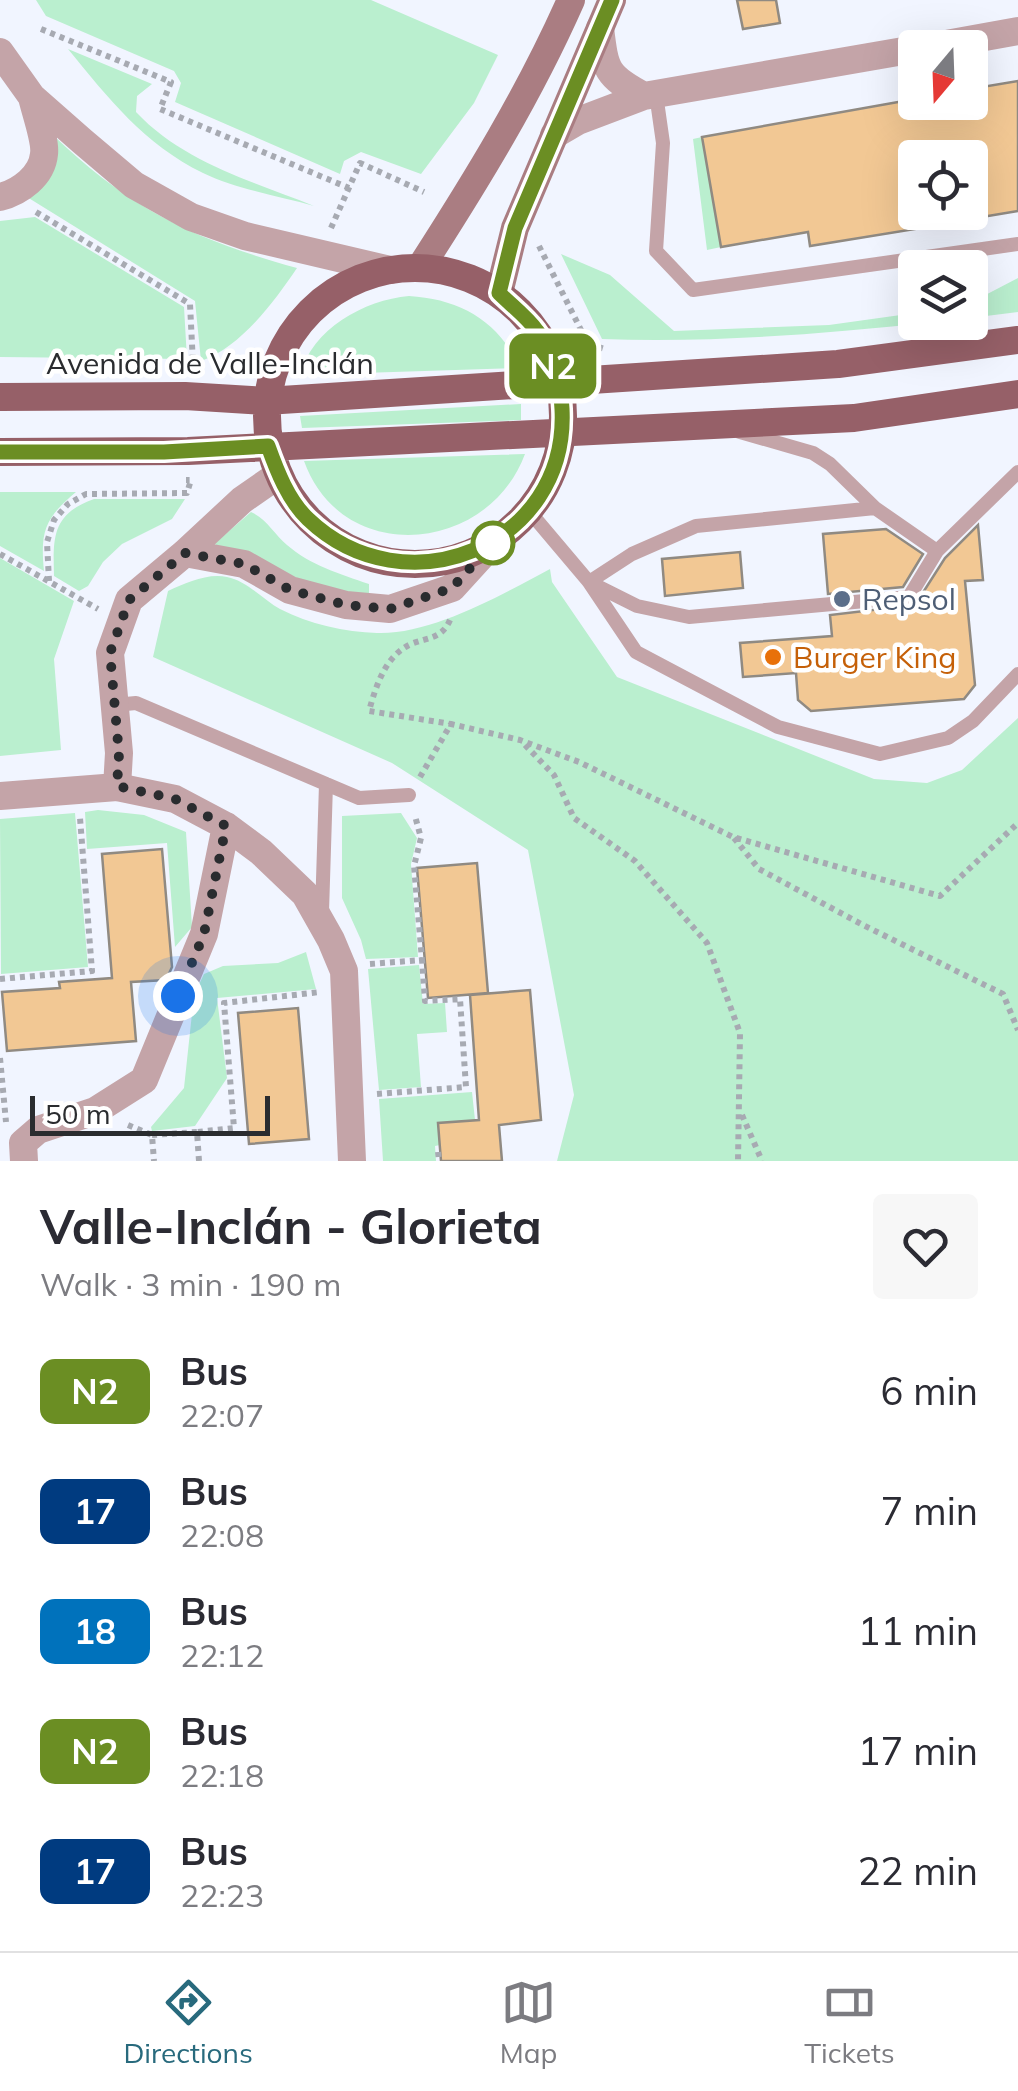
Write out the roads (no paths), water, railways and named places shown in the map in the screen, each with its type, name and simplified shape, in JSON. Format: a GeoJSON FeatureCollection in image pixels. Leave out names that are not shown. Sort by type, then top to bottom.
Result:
{"type":"FeatureCollection","features":[{"type":"Feature","properties":{"kind":"main road"},"geometry":{"type":"LineString","coordinates":[[420,268],[472,189],[538,74],[571,0]]}},
{"type":"Feature","properties":{"kind":"main road"},"geometry":{"type":"LineString","coordinates":[[499,293],[515,228],[612,0]]}},
{"type":"Feature","properties":{"kind":"main road"},"geometry":{"type":"LineString","coordinates":[[420,268],[462,275],[499,293],[539,332],[561,384],[563,433],[552,474],[529,512],[493,543],[445,562],[395,563],[346,548],[306,518],[278,475],[268,446],[266,401],[274,365],[291,332],[316,304],[346,283],[390,270],[420,268]]}},
{"type":"Feature","properties":{"kind":"main road","name":"Avenida de Valle-Inclán"},"geometry":{"type":"LineString","coordinates":[[0,396],[185,396],[266,401],[838,364],[1018,340]]}},
{"type":"Feature","properties":{"kind":"main road"},"geometry":{"type":"LineString","coordinates":[[0,452],[164,452],[715,426],[854,418],[1018,394]]}},
{"type":"Feature","properties":{"kind":"street"},"geometry":{"type":"LineString","coordinates":[[600,28],[604,64],[620,83],[650,95]]}},
{"type":"Feature","properties":{"kind":"street"},"geometry":{"type":"LineString","coordinates":[[988,36],[1018,31]]}},
{"type":"Feature","properties":{"kind":"street"},"geometry":{"type":"LineString","coordinates":[[0,52],[32,98],[134,185],[190,217],[245,236],[390,270]]}},
{"type":"Feature","properties":{"kind":"street"},"geometry":{"type":"LineString","coordinates":[[554,135],[578,121],[650,95],[898,52]]}},
{"type":"Feature","properties":{"kind":"street"},"geometry":{"type":"LineString","coordinates":[[12,201],[15,193],[32,180],[44,154],[32,98]]}},
{"type":"Feature","properties":{"kind":"street"},"geometry":{"type":"LineString","coordinates":[[117,786],[119,754],[110,653],[129,600],[242,500],[278,475]]}},
{"type":"Feature","properties":{"kind":"street"},"geometry":{"type":"LineString","coordinates":[[185,553],[244,564],[290,590],[346,605],[390,609],[452,588],[493,543]]}},
{"type":"Feature","properties":{"kind":"street"},"geometry":{"type":"LineString","coordinates":[[0,796],[117,786],[175,799],[226,826],[261,852],[305,894],[344,971],[352,1161]]}},
{"type":"Feature","properties":{"kind":"street"},"geometry":{"type":"LineString","coordinates":[[24,1161],[23,1142],[38,1130],[95,1112],[144,1080],[204,934],[226,826]]}},
{"type":"Feature","properties":{"kind":"lane"},"geometry":{"type":"LineString","coordinates":[[650,95],[662,143],[656,251],[694,290],[1018,244]]}},
{"type":"Feature","properties":{"kind":"lane"},"geometry":{"type":"LineString","coordinates":[[715,426],[813,452],[874,508],[937,551]]}},
{"type":"Feature","properties":{"kind":"lane"},"geometry":{"type":"LineString","coordinates":[[589,582],[637,606],[689,616],[910,596],[937,551],[1018,472]]}},
{"type":"Feature","properties":{"kind":"lane"},"geometry":{"type":"LineString","coordinates":[[589,582],[632,554],[696,526],[874,508]]}},
{"type":"Feature","properties":{"kind":"lane"},"geometry":{"type":"LineString","coordinates":[[529,512],[589,582],[636,652],[778,728],[880,754],[948,738],[973,721],[1018,674]]}},
{"type":"Feature","properties":{"kind":"lane"},"geometry":{"type":"LineString","coordinates":[[115,705],[136,704],[358,798],[409,795]]}},
{"type":"Feature","properties":{"kind":"lane"},"geometry":{"type":"LineString","coordinates":[[321,923],[326,784]]}},
{"type":"Feature","properties":{"kind":"place","name":"Repsol"},"geometry":{"type":"Point","coordinates":[842,599]}},
{"type":"Feature","properties":{"kind":"place","name":"Burger King"},"geometry":{"type":"Point","coordinates":[773,657]}}]}
